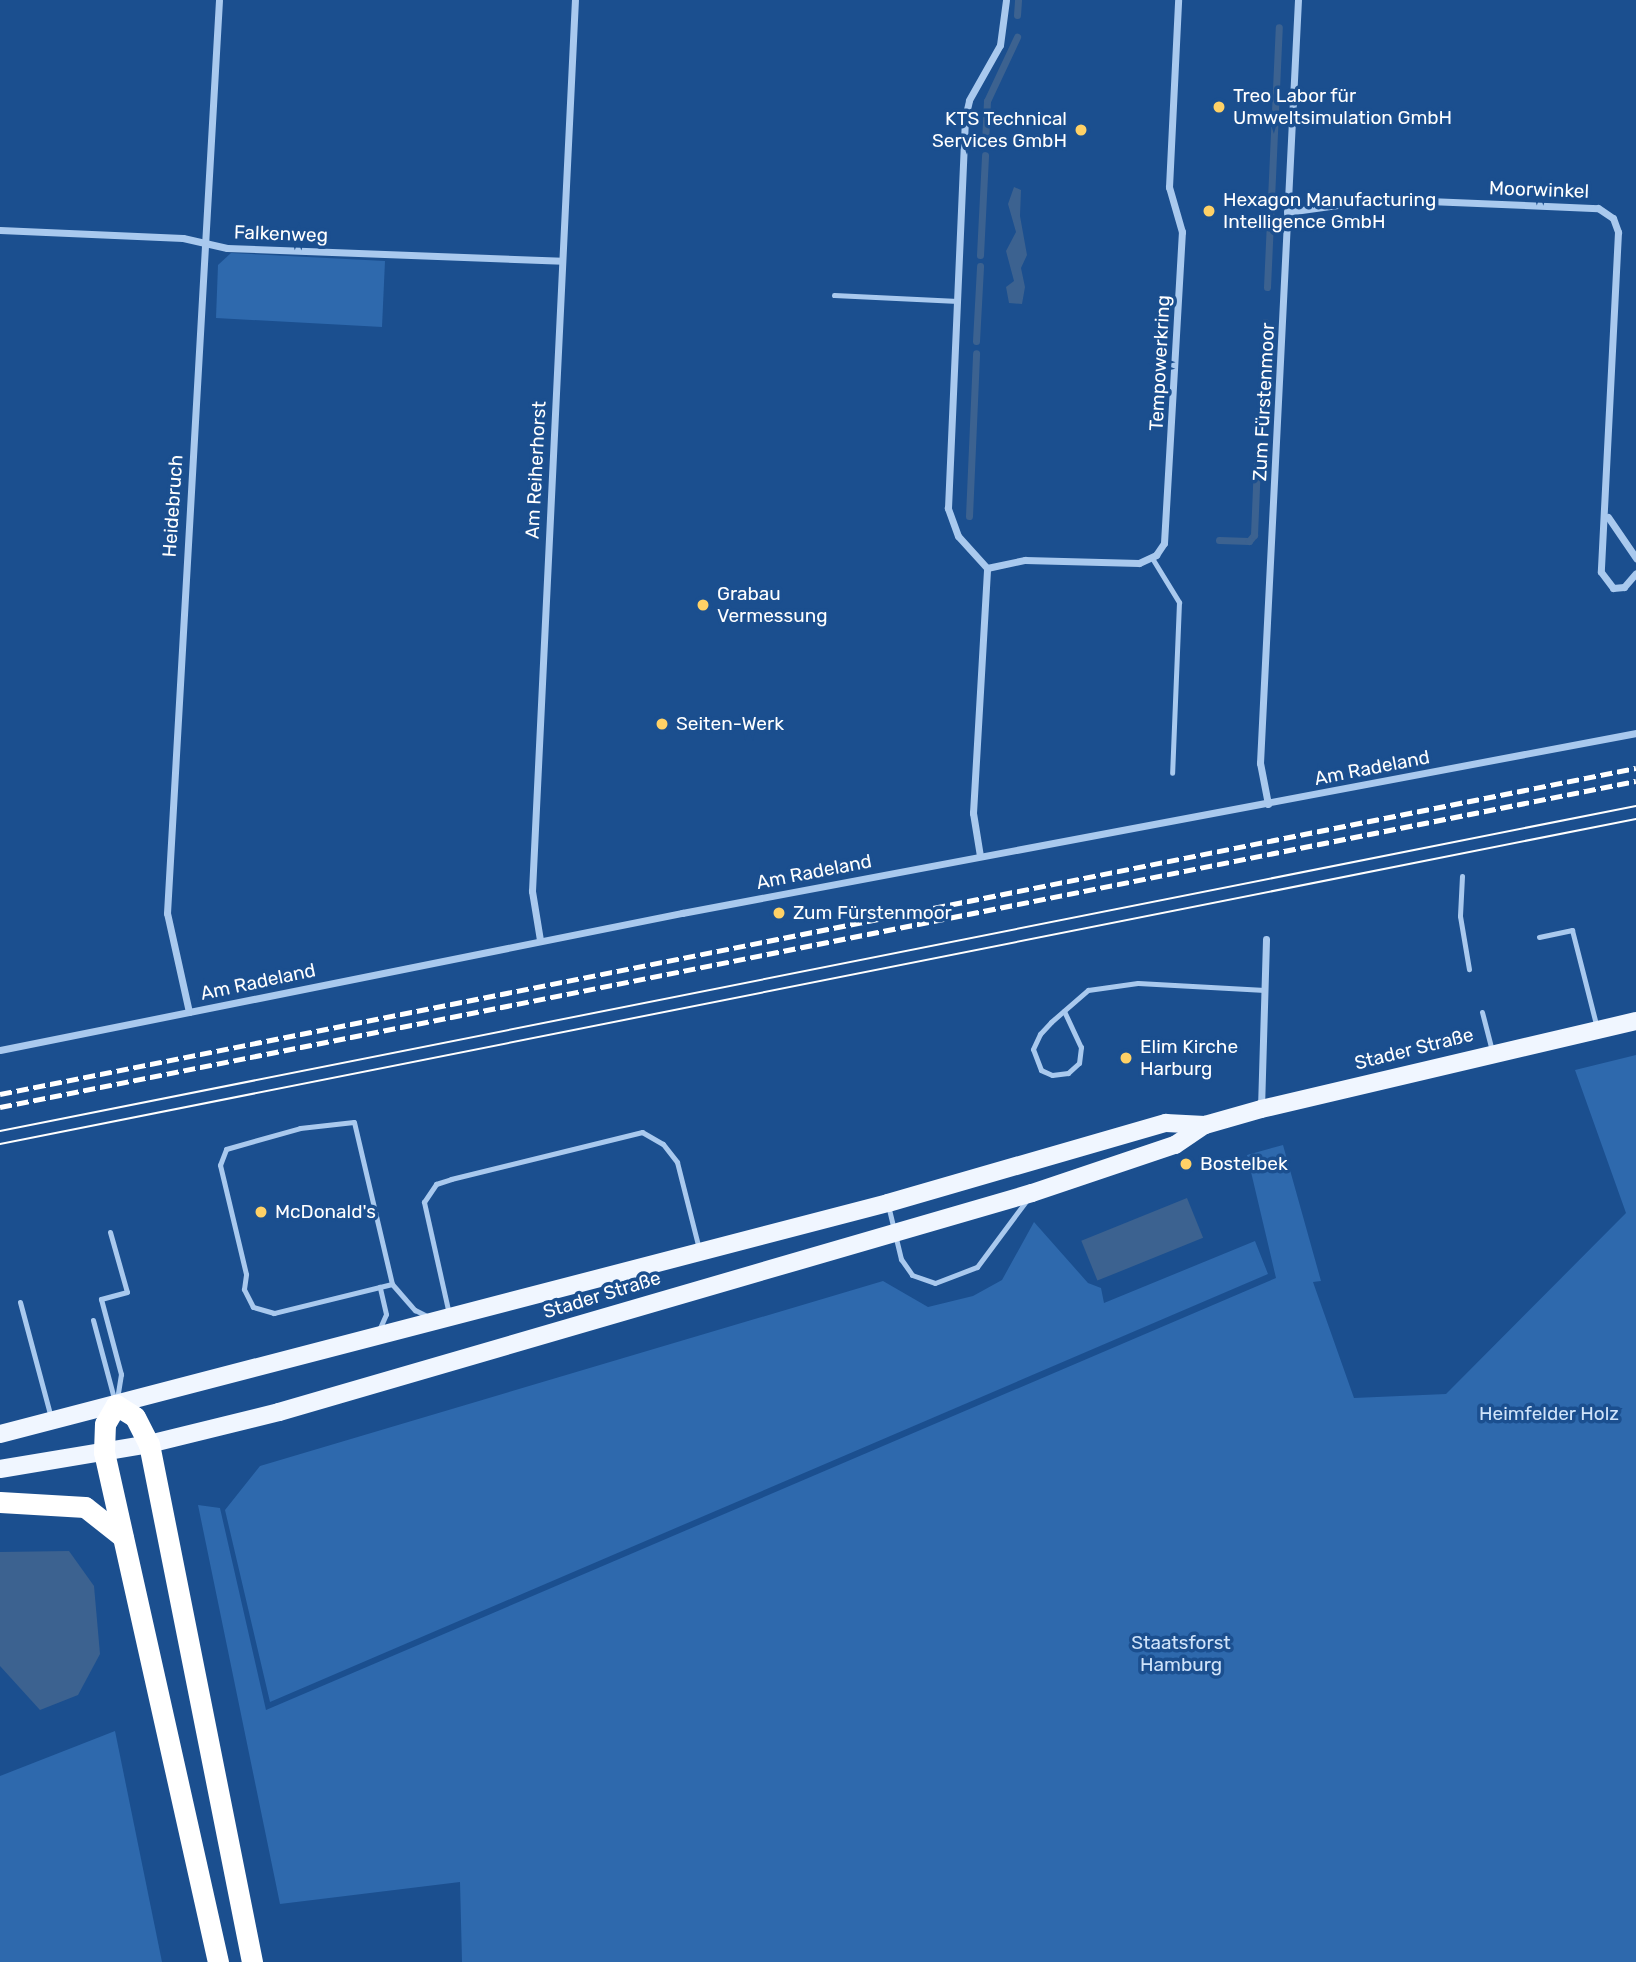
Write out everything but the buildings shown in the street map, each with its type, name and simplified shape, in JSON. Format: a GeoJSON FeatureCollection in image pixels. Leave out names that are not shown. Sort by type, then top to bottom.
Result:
{"type":"FeatureCollection","features":[{"type":"Feature","properties":{"kind":"highway"},"geometry":{"type":"LineString","coordinates":[[218,1962],[104,1452],[105,1424],[116,1405],[135,1417],[149,1444],[252,1962]]}},
{"type":"Feature","properties":{"kind":"highway"},"geometry":{"type":"LineString","coordinates":[[0,1502],[85,1507],[123,1537]]}},
{"type":"Feature","properties":{"kind":"main road","name":"Stader Straße"},"geometry":{"type":"LineString","coordinates":[[0,1469],[149,1444],[279,1412],[1032,1193],[1175,1145],[1205,1125],[1492,1051],[1636,1021]]}},
{"type":"Feature","properties":{"kind":"main road","name":"Stader Straße"},"geometry":{"type":"LineString","coordinates":[[0,1434],[888,1203],[1166,1123],[1205,1125]]}},
{"type":"Feature","properties":{"kind":"street","name":"Heidebruch"},"geometry":{"type":"LineString","coordinates":[[189,1012],[167,913],[219,0]]}},
{"type":"Feature","properties":{"kind":"street","name":"Am Reiherhorst"},"geometry":{"type":"LineString","coordinates":[[540,940],[532,891],[575,0]]}},
{"type":"Feature","properties":{"kind":"street"},"geometry":{"type":"LineString","coordinates":[[980,856],[973,813],[987,568],[958,536],[949,515],[967,107],[1000,45],[1006,0]]}},
{"type":"Feature","properties":{"kind":"street","name":"Tempowerkring"},"geometry":{"type":"LineString","coordinates":[[1152,558],[1166,534],[1179,314],[1182,232],[1169,187],[1178,0]]}},
{"type":"Feature","properties":{"kind":"street","name":"Zum Fürstenmoor"},"geometry":{"type":"LineString","coordinates":[[1268,804],[1260,763],[1298,0]]}},
{"type":"Feature","properties":{"kind":"street","name":"Moorwinkel"},"geometry":{"type":"LineString","coordinates":[[1287,212],[1380,199],[1598,208],[1614,218],[1618,232],[1607,517],[1601,572],[1605,582],[1613,587],[1624,587],[1636,572]]}},
{"type":"Feature","properties":{"kind":"street","name":"Falkenweg"},"geometry":{"type":"LineString","coordinates":[[0,230],[183,238],[206,244],[562,261]]}},
{"type":"Feature","properties":{"kind":"street"},"geometry":{"type":"LineString","coordinates":[[1607,517],[1636,558]]}},
{"type":"Feature","properties":{"kind":"street"},"geometry":{"type":"LineString","coordinates":[[987,568],[1025,560],[1113,564],[1152,558]]}},
{"type":"Feature","properties":{"kind":"street","name":"Am Radeland"},"geometry":{"type":"LineString","coordinates":[[0,1050],[540,940],[1636,733]]}},
{"type":"Feature","properties":{"kind":"street"},"geometry":{"type":"LineString","coordinates":[[1261,1109],[1266,939]]}},
{"type":"Feature","properties":{"kind":"lane"},"geometry":{"type":"LineString","coordinates":[[834,295],[958,301]]}},
{"type":"Feature","properties":{"kind":"lane"},"geometry":{"type":"LineString","coordinates":[[1152,558],[1179,602],[1171,773]]}},
{"type":"Feature","properties":{"kind":"lane"},"geometry":{"type":"LineString","coordinates":[[1462,876],[1460,916],[1469,969]]}},
{"type":"Feature","properties":{"kind":"lane"},"geometry":{"type":"LineString","coordinates":[[1539,937],[1572,930],[1598,1031]]}},
{"type":"Feature","properties":{"kind":"lane"},"geometry":{"type":"LineString","coordinates":[[1064,1011],[1081,1047],[1079,1063],[1068,1073],[1052,1075],[1041,1070],[1033,1048],[1040,1034],[1064,1011],[1088,990],[1139,984],[1265,990]]}},
{"type":"Feature","properties":{"kind":"lane"},"geometry":{"type":"LineString","coordinates":[[1482,1012],[1492,1051]]}},
{"type":"Feature","properties":{"kind":"lane"},"geometry":{"type":"LineString","coordinates":[[392,1284],[274,1312],[253,1307],[244,1289],[246,1274],[220,1165],[226,1149],[300,1128],[354,1122],[392,1284],[415,1310],[444,1319],[424,1202],[431,1188],[451,1180],[642,1132],[663,1144],[677,1162],[699,1253]]}},
{"type":"Feature","properties":{"kind":"lane"},"geometry":{"type":"LineString","coordinates":[[888,1203],[901,1259],[912,1275],[935,1283],[966,1274],[991,1253],[1032,1193]]}},
{"type":"Feature","properties":{"kind":"lane"},"geometry":{"type":"LineString","coordinates":[[110,1232],[127,1292],[101,1299],[121,1374],[116,1405]]}},
{"type":"Feature","properties":{"kind":"lane"},"geometry":{"type":"LineString","coordinates":[[375,1336],[386,1314],[380,1287]]}},
{"type":"Feature","properties":{"kind":"lane"},"geometry":{"type":"LineString","coordinates":[[20,1302],[52,1421]]}},
{"type":"Feature","properties":{"kind":"lane"},"geometry":{"type":"LineString","coordinates":[[93,1320],[116,1405]]}},
{"type":"Feature","properties":{"kind":"green space"},"geometry":{"type":"Polygon","coordinates":[[[231,253],[385,261],[382,327],[216,318],[218,265],[231,253]]]}},
{"type":"Feature","properties":{"kind":"green space","name":"Staatsforst Hamburg"},"geometry":{"type":"Polygon","coordinates":[[[1636,1055],[1636,1962],[462,1962],[460,1882],[280,1904],[198,1505],[220,1508],[266,1710],[1276,1278],[1247,1155],[1283,1145],[1321,1281],[1313,1282],[1354,1398],[1446,1394],[1626,1213],[1575,1070],[1636,1055]]]}},
{"type":"Feature","properties":{"kind":"green space"},"geometry":{"type":"Polygon","coordinates":[[[1034,1222],[1088,1283],[1101,1288],[1104,1303],[1255,1241],[1268,1274],[270,1702],[225,1510],[260,1466],[883,1281],[928,1307],[973,1296],[1002,1280],[1034,1222]]]}},
{"type":"Feature","properties":{"kind":"green space"},"geometry":{"type":"Polygon","coordinates":[[[115,1731],[162,1962],[0,1962],[0,1776],[115,1731]]]}},
{"type":"Feature","properties":{"kind":"shaded area"},"geometry":{"type":"Polygon","coordinates":[[[1014,187],[1021,190],[1020,216],[1027,255],[1021,268],[1025,287],[1022,304],[1009,303],[1006,287],[1014,281],[1006,251],[1016,232],[1008,204],[1014,187]]]}},
{"type":"Feature","properties":{"kind":"shaded area"},"geometry":{"type":"Polygon","coordinates":[[[1187,1198],[1203,1238],[1097,1281],[1081,1241],[1187,1198]]]}},
{"type":"Feature","properties":{"kind":"shaded area"},"geometry":{"type":"Polygon","coordinates":[[[69,1551],[94,1586],[100,1654],[78,1695],[40,1710],[0,1666],[0,1552],[69,1551]]]}},
{"type":"Feature","properties":{"kind":"waterway"},"geometry":{"type":"LineString","coordinates":[[1017,15],[1018,0]]}},
{"type":"Feature","properties":{"kind":"waterway"},"geometry":{"type":"LineString","coordinates":[[1267,287],[1279,27]]}},
{"type":"Feature","properties":{"kind":"waterway"},"geometry":{"type":"LineString","coordinates":[[985,143],[987,101],[1017,37]]}},
{"type":"Feature","properties":{"kind":"waterway"},"geometry":{"type":"LineString","coordinates":[[980,255],[985,155]]}},
{"type":"Feature","properties":{"kind":"waterway"},"geometry":{"type":"LineString","coordinates":[[976,341],[980,266]]}},
{"type":"Feature","properties":{"kind":"waterway"},"geometry":{"type":"LineString","coordinates":[[1260,425],[1265,322]]}},
{"type":"Feature","properties":{"kind":"waterway"},"geometry":{"type":"LineString","coordinates":[[969,516],[976,353]]}},
{"type":"Feature","properties":{"kind":"waterway"},"geometry":{"type":"LineString","coordinates":[[1219,540],[1249,541],[1254,535],[1257,463]]}},
{"type":"Feature","properties":{"kind":"tram line"},"geometry":{"type":"LineString","coordinates":[[0,1131],[1636,806]]}},
{"type":"Feature","properties":{"kind":"tram line"},"geometry":{"type":"LineString","coordinates":[[0,1144],[1636,819]]}},
{"type":"Feature","properties":{"kind":"railway"},"geometry":{"type":"LineString","coordinates":[[0,1094],[1636,768]]}},
{"type":"Feature","properties":{"kind":"railway"},"geometry":{"type":"LineString","coordinates":[[0,1107],[1636,781]]}},
{"type":"Feature","properties":{"kind":"place","name":"Treo Labor für Umweltsimulation GmbH"},"geometry":{"type":"Point","coordinates":[1219,107]}},
{"type":"Feature","properties":{"kind":"place","name":"KTS Technical Services GmbH"},"geometry":{"type":"Point","coordinates":[1081,130]}},
{"type":"Feature","properties":{"kind":"place","name":"Hexagon Manufacturing Intelligence GmbH"},"geometry":{"type":"Point","coordinates":[1209,211]}},
{"type":"Feature","properties":{"kind":"place","name":"Grabau Vermessung"},"geometry":{"type":"Point","coordinates":[703,605]}},
{"type":"Feature","properties":{"kind":"place","name":"Seiten-Werk"},"geometry":{"type":"Point","coordinates":[662,724]}},
{"type":"Feature","properties":{"kind":"place","name":"Zum Fürstenmoor"},"geometry":{"type":"Point","coordinates":[779,913]}},
{"type":"Feature","properties":{"kind":"place","name":"Elim Kirche Harburg"},"geometry":{"type":"Point","coordinates":[1126,1058]}},
{"type":"Feature","properties":{"kind":"place","name":"Bostelbek"},"geometry":{"type":"Point","coordinates":[1186,1164]}},
{"type":"Feature","properties":{"kind":"place","name":"McDonald's"},"geometry":{"type":"Point","coordinates":[261,1212]}},
{"type":"Feature","properties":{"kind":"park label","name":"Heimfelder Holz"},"geometry":{"type":"Point","coordinates":[1549,1414]}}]}
